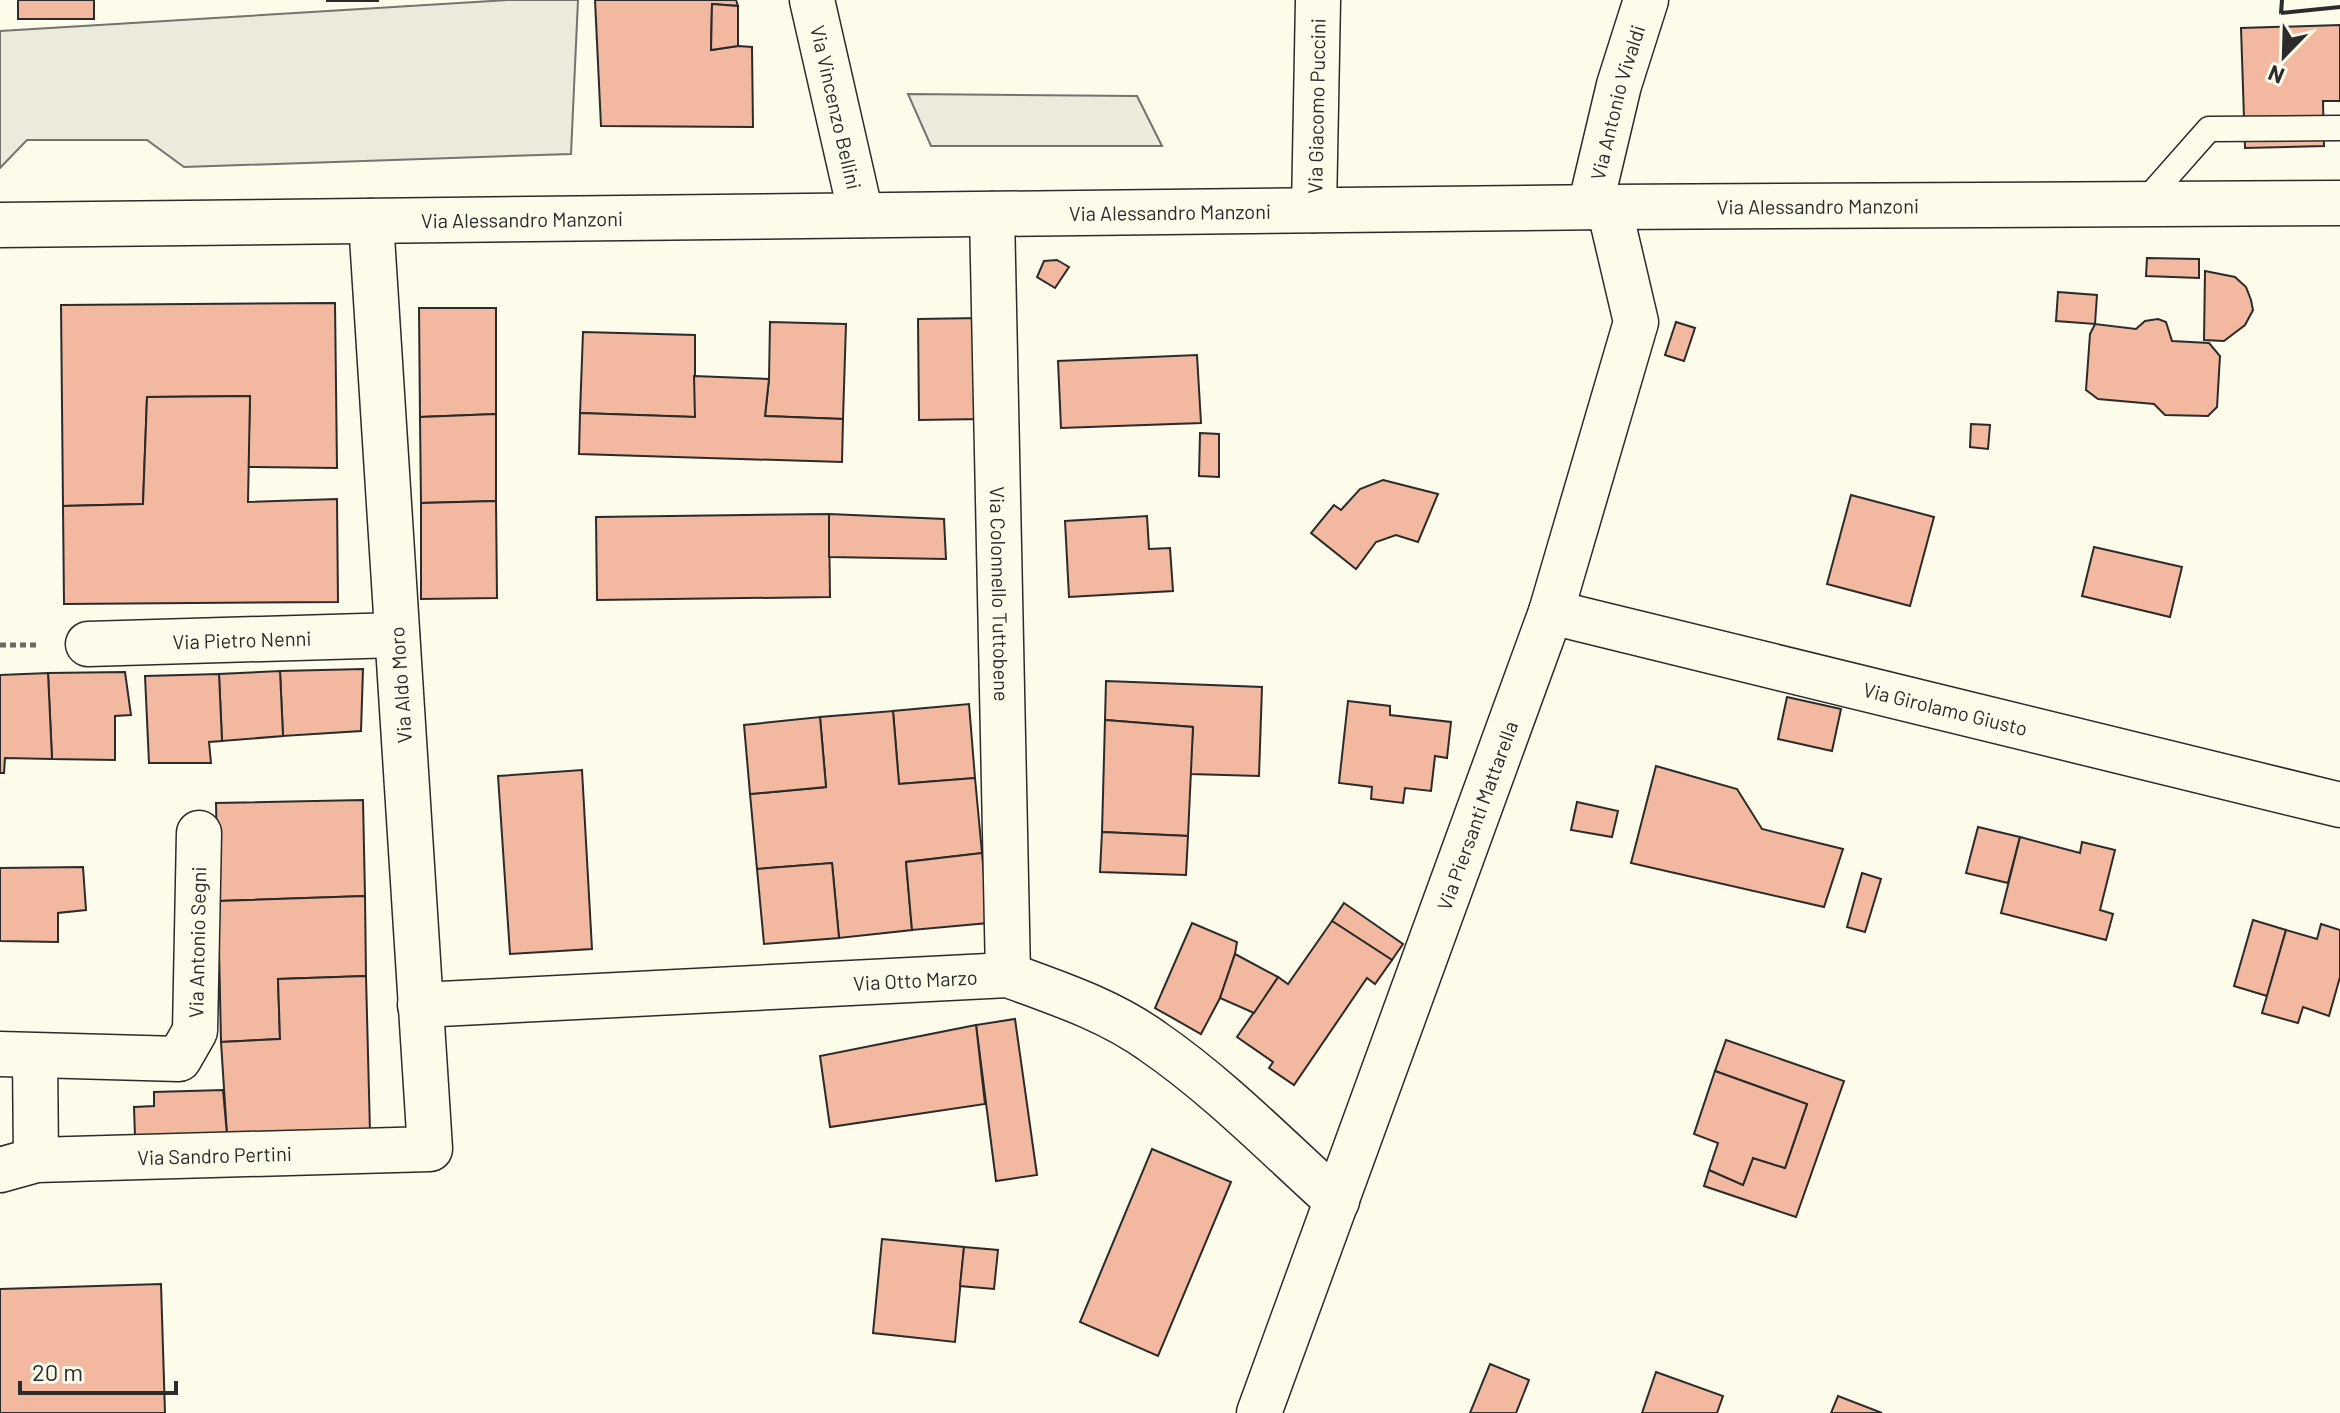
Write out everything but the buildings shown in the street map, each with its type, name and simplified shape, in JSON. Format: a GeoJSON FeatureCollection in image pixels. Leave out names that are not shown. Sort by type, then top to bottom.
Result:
{"type":"FeatureCollection","features":[{"type":"Feature","properties":{"kind":"street","name":"Via Vincenzo Bellini"},"geometry":{"type":"LineString","coordinates":[[812,0],[861,215]]}},
{"type":"Feature","properties":{"kind":"street","name":"Via Giacomo Puccini"},"geometry":{"type":"LineString","coordinates":[[1314,210],[1318,0]]}},
{"type":"Feature","properties":{"kind":"street","name":"Via Antonio Vivaldi"},"geometry":{"type":"LineString","coordinates":[[1599,207],[1619,85],[1646,0]]}},
{"type":"Feature","properties":{"kind":"street","name":"Via Alessandro Manzoni"},"geometry":{"type":"LineString","coordinates":[[0,225],[1599,207],[2340,203]]}},
{"type":"Feature","properties":{"kind":"street","name":"Via Piersanti Mattarella"},"geometry":{"type":"LineString","coordinates":[[1259,1413],[1551,612],[1636,322],[1599,207]]}},
{"type":"Feature","properties":{"kind":"street","name":"Via Colonnello Tuttobene"},"geometry":{"type":"LineString","coordinates":[[992,214],[1008,975]]}},
{"type":"Feature","properties":{"kind":"street","name":"Via Aldo Moro"},"geometry":{"type":"LineString","coordinates":[[371,221],[430,1149]]}},
{"type":"Feature","properties":{"kind":"street","name":"Via Girolamo Giusto"},"geometry":{"type":"LineString","coordinates":[[1551,612],[2340,805]]}},
{"type":"Feature","properties":{"kind":"street","name":"Via Pietro Nenni"},"geometry":{"type":"LineString","coordinates":[[88,644],[397,635]]}},
{"type":"Feature","properties":{"kind":"street","name":"Via Antonio Segni"},"geometry":{"type":"LineString","coordinates":[[17,1055],[179,1059],[195,1031],[199,833]]}},
{"type":"Feature","properties":{"kind":"street","name":"Via Otto Marzo"},"geometry":{"type":"LineString","coordinates":[[420,1005],[1008,975],[1083,1003],[1151,1039],[1209,1084],[1337,1201]]}},
{"type":"Feature","properties":{"kind":"street"},"geometry":{"type":"LineString","coordinates":[[17,1055],[18,1165]]}},
{"type":"Feature","properties":{"kind":"street","name":"Via Sandro Pertini"},"geometry":{"type":"LineString","coordinates":[[18,1165],[430,1149]]}},
{"type":"Feature","properties":{"kind":"lane"},"geometry":{"type":"LineString","coordinates":[[2141,206],[2209,129],[2340,128]]}},
{"type":"Feature","properties":{"kind":"shaded area"},"geometry":{"type":"Polygon","coordinates":[[[508,0],[578,0],[571,154],[184,167],[147,140],[27,140],[0,168],[0,31],[508,0]]]}},
{"type":"Feature","properties":{"kind":"shaded area"},"geometry":{"type":"Polygon","coordinates":[[[908,94],[1137,96],[1162,146],[931,146],[908,94]]]}},
{"type":"Feature","properties":{"kind":"wall"},"geometry":{"type":"LineString","coordinates":[[2282,0],[2281,13],[2340,7]]}}]}
